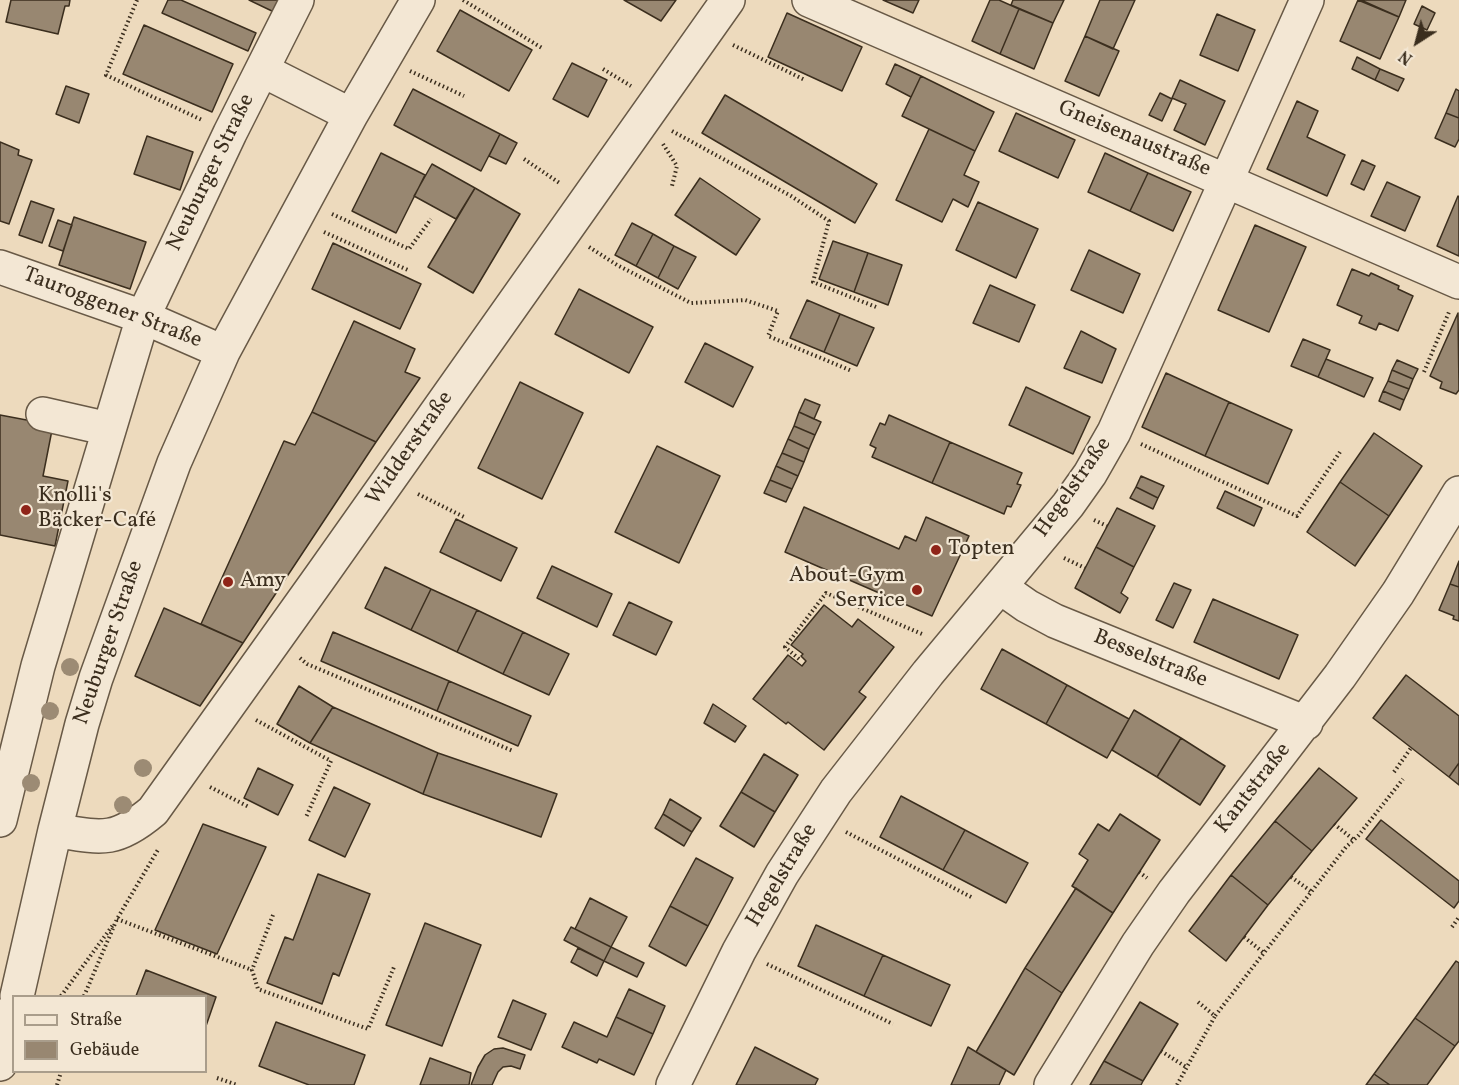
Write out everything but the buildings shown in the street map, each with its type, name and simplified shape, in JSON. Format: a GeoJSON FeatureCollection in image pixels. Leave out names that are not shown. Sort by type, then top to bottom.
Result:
{"type":"FeatureCollection","features":[{"type":"Feature","properties":{"kind":"street"},"geometry":{"type":"LineString","coordinates":[[262,70],[297,0]]}},
{"type":"Feature","properties":{"kind":"street","name":"Neuburger Straße"},"geometry":{"type":"LineString","coordinates":[[17,995],[82,724],[100,667],[174,463],[223,352],[351,115],[418,0]]}},
{"type":"Feature","properties":{"kind":"street","name":"Widderstraße"},"geometry":{"type":"LineString","coordinates":[[55,830],[93,837],[114,835],[134,827],[153,810],[728,0]]}},
{"type":"Feature","properties":{"kind":"street","name":"Gneisenaustraße"},"geometry":{"type":"LineString","coordinates":[[809,0],[1227,180],[1455,296]]}},
{"type":"Feature","properties":{"kind":"street","name":"Hegelstraße"},"geometry":{"type":"LineString","coordinates":[[673,1085],[739,951],[782,874],[836,791],[950,646],[1068,505],[1090,474],[1114,432],[1306,0]]}},
{"type":"Feature","properties":{"kind":"street","name":"Neuburger Straße"},"geometry":{"type":"LineString","coordinates":[[0,820],[38,666],[143,317],[230,133],[262,70],[351,115]]}},
{"type":"Feature","properties":{"kind":"street","name":"Tauroggener Straße"},"geometry":{"type":"LineString","coordinates":[[0,267],[143,317],[223,352]]}},
{"type":"Feature","properties":{"kind":"street"},"geometry":{"type":"LineString","coordinates":[[43,414],[109,429]]}},
{"type":"Feature","properties":{"kind":"street","name":"Kantstraße"},"geometry":{"type":"LineString","coordinates":[[1051,1085],[1117,975],[1155,919],[1341,676],[1398,593],[1459,493]]}},
{"type":"Feature","properties":{"kind":"street","name":"Besselstraße"},"geometry":{"type":"LineString","coordinates":[[1000,587],[1027,606],[1055,621],[1306,723]]}},
{"type":"Feature","properties":{"kind":"street"},"geometry":{"type":"LineString","coordinates":[[0,1064],[12,1017]]}},
{"type":"Feature","properties":{"kind":"path"},"geometry":{"type":"LineString","coordinates":[[137,0],[106,75],[230,133]]}},
{"type":"Feature","properties":{"kind":"path"},"geometry":{"type":"LineString","coordinates":[[463,0],[542,48]]}},
{"type":"Feature","properties":{"kind":"path"},"geometry":{"type":"LineString","coordinates":[[704,33],[805,80]]}},
{"type":"Feature","properties":{"kind":"path"},"geometry":{"type":"LineString","coordinates":[[384,59],[464,96]]}},
{"type":"Feature","properties":{"kind":"path"},"geometry":{"type":"LineString","coordinates":[[642,121],[657,135],[677,166],[672,186]]}},
{"type":"Feature","properties":{"kind":"path"},"geometry":{"type":"LineString","coordinates":[[642,121],[791,196],[829,221],[813,282],[876,307]]}},
{"type":"Feature","properties":{"kind":"path"},"geometry":{"type":"LineString","coordinates":[[524,159],[586,200]]}},
{"type":"Feature","properties":{"kind":"path"},"geometry":{"type":"LineString","coordinates":[[300,210],[409,249],[431,219]]}},
{"type":"Feature","properties":{"kind":"path"},"geometry":{"type":"LineString","coordinates":[[300,210],[410,271]]}},
{"type":"Feature","properties":{"kind":"path"},"geometry":{"type":"LineString","coordinates":[[565,231],[617,265],[691,303],[745,300],[778,311],[768,336],[852,371]]}},
{"type":"Feature","properties":{"kind":"path"},"geometry":{"type":"LineString","coordinates":[[1424,372],[1455,296]]}},
{"type":"Feature","properties":{"kind":"path"},"geometry":{"type":"LineString","coordinates":[[1114,432],[1297,516],[1340,452]]}},
{"type":"Feature","properties":{"kind":"path"},"geometry":{"type":"LineString","coordinates":[[388,480],[466,518]]}},
{"type":"Feature","properties":{"kind":"path"},"geometry":{"type":"LineString","coordinates":[[799,659],[785,647],[826,593],[950,646]]}},
{"type":"Feature","properties":{"kind":"path"},"geometry":{"type":"LineString","coordinates":[[274,641],[308,664],[513,751]]}},
{"type":"Feature","properties":{"kind":"path"},"geometry":{"type":"LineString","coordinates":[[228,705],[331,761],[306,817]]}},
{"type":"Feature","properties":{"kind":"path"},"geometry":{"type":"LineString","coordinates":[[1394,772],[1411,748]]}},
{"type":"Feature","properties":{"kind":"path"},"geometry":{"type":"LineString","coordinates":[[183,768],[203,783],[249,807]]}},
{"type":"Feature","properties":{"kind":"path"},"geometry":{"type":"LineString","coordinates":[[1176,1085],[1215,1016],[1403,779]]}},
{"type":"Feature","properties":{"kind":"path"},"geometry":{"type":"LineString","coordinates":[[818,818],[973,898]]}},
{"type":"Feature","properties":{"kind":"path"},"geometry":{"type":"LineString","coordinates":[[1334,824],[1354,840]]}},
{"type":"Feature","properties":{"kind":"path"},"geometry":{"type":"LineString","coordinates":[[1291,877],[1312,892]]}},
{"type":"Feature","properties":{"kind":"path"},"geometry":{"type":"LineString","coordinates":[[273,915],[252,970],[258,989],[368,1029],[393,967]]}},
{"type":"Feature","properties":{"kind":"path"},"geometry":{"type":"LineString","coordinates":[[1452,927],[1459,917]]}},
{"type":"Feature","properties":{"kind":"path"},"geometry":{"type":"LineString","coordinates":[[117,919],[252,970]]}},
{"type":"Feature","properties":{"kind":"path"},"geometry":{"type":"LineString","coordinates":[[62,995],[117,919]]}},
{"type":"Feature","properties":{"kind":"path"},"geometry":{"type":"LineString","coordinates":[[84,995],[117,919]]}},
{"type":"Feature","properties":{"kind":"path"},"geometry":{"type":"LineString","coordinates":[[1244,937],[1264,953]]}},
{"type":"Feature","properties":{"kind":"path"},"geometry":{"type":"LineString","coordinates":[[739,951],[893,1024]]}},
{"type":"Feature","properties":{"kind":"path"},"geometry":{"type":"LineString","coordinates":[[1198,1002],[1215,1016]]}},
{"type":"Feature","properties":{"kind":"path"},"geometry":{"type":"LineString","coordinates":[[1161,1051],[1186,1067]]}},
{"type":"Feature","properties":{"kind":"path"},"geometry":{"type":"LineString","coordinates":[[217,1078],[237,1085]]}},
{"type":"Feature","properties":{"kind":"place","name":"Knolli's Bäcker-Café"},"geometry":{"type":"Point","coordinates":[26,510]}},
{"type":"Feature","properties":{"kind":"place","name":"Topten"},"geometry":{"type":"Point","coordinates":[936,550]}},
{"type":"Feature","properties":{"kind":"place","name":"Amy"},"geometry":{"type":"Point","coordinates":[228,582]}},
{"type":"Feature","properties":{"kind":"place","name":"About-Gym Service"},"geometry":{"type":"Point","coordinates":[917,590]}}]}
